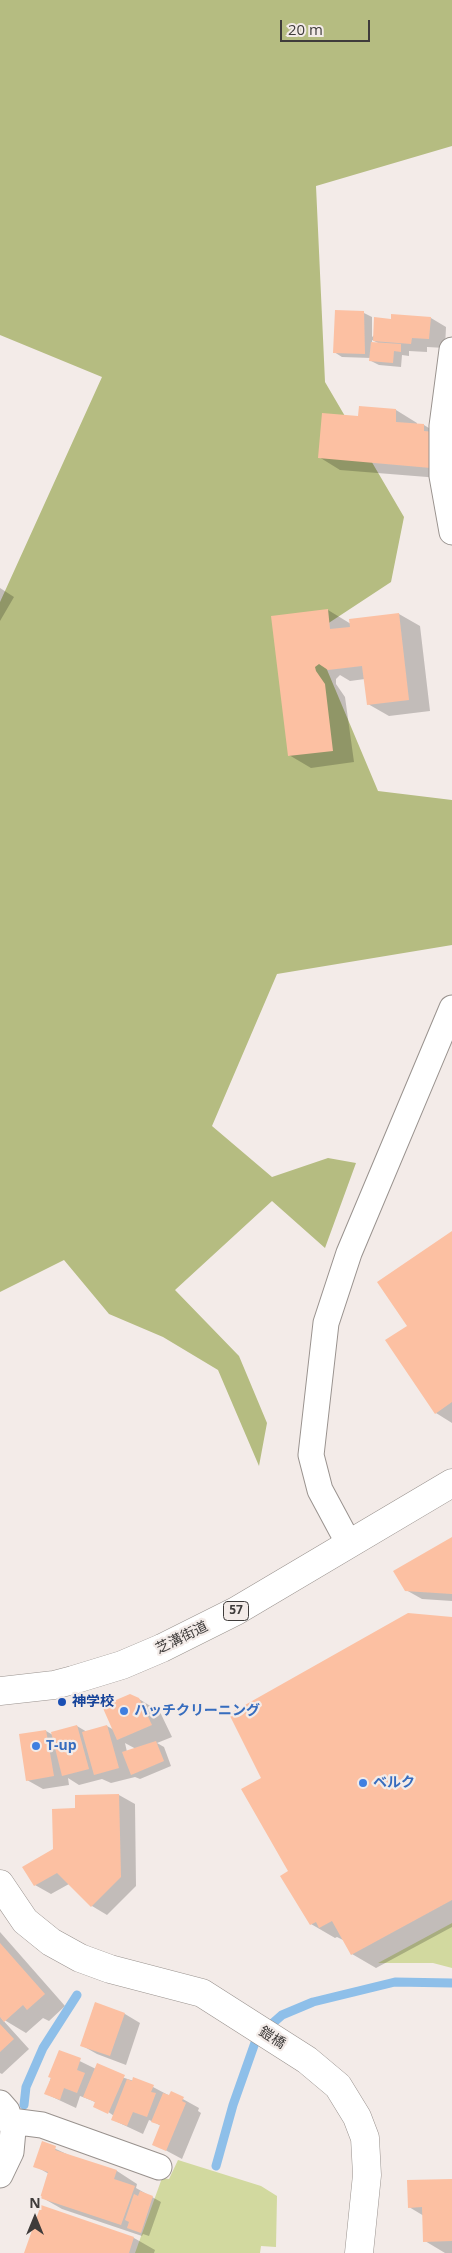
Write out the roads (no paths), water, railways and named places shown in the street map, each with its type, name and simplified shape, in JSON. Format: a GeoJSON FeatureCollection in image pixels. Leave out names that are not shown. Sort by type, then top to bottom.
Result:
{"type":"FeatureCollection","features":[{"type":"Feature","properties":{"kind":"street"},"geometry":{"type":"LineString","coordinates":[[452,350],[442,426],[442,476],[452,532]]}},
{"type":"Feature","properties":{"kind":"street"},"geometry":{"type":"LineString","coordinates":[[350,1544],[320,1490],[311,1456],[326,1323],[349,1253],[452,1008]]}},
{"type":"Feature","properties":{"kind":"street","name":"芝溝街道"},"geometry":{"type":"LineString","coordinates":[[0,1691],[54,1685],[73,1680],[122,1665],[162,1648],[236,1611],[452,1483]]}},
{"type":"Feature","properties":{"kind":"street","name":"鎧橋"},"geometry":{"type":"LineString","coordinates":[[0,1884],[25,1921],[51,1942],[80,1958],[110,1969],[202,1993],[307,2060],[338,2086],[357,2117],[365,2138],[367,2175],[359,2253]]}},
{"type":"Feature","properties":{"kind":"street"},"geometry":{"type":"LineString","coordinates":[[6,2112],[160,2167]]}},
{"type":"Feature","properties":{"kind":"street"},"geometry":{"type":"LineString","coordinates":[[0,2175],[11,2152],[13,2130],[6,2112]]}},
{"type":"Feature","properties":{"kind":"waterway"},"geometry":{"type":"LineString","coordinates":[[216,2166],[233,2105],[257,2037],[282,2015],[313,2002],[395,1982],[452,1983]]}},
{"type":"Feature","properties":{"kind":"waterway"},"geometry":{"type":"LineString","coordinates":[[24,2105],[26,2087],[43,2048],[77,1995]]}},
{"type":"Feature","properties":{"kind":"place","name":"神学校"},"geometry":{"type":"Point","coordinates":[62,1702]}},
{"type":"Feature","properties":{"kind":"place","name":"ハッチクリーニング"},"geometry":{"type":"Point","coordinates":[124,1711]}},
{"type":"Feature","properties":{"kind":"place","name":"T-up"},"geometry":{"type":"Point","coordinates":[36,1746]}},
{"type":"Feature","properties":{"kind":"place","name":"ベルク"},"geometry":{"type":"Point","coordinates":[363,1783]}}]}
